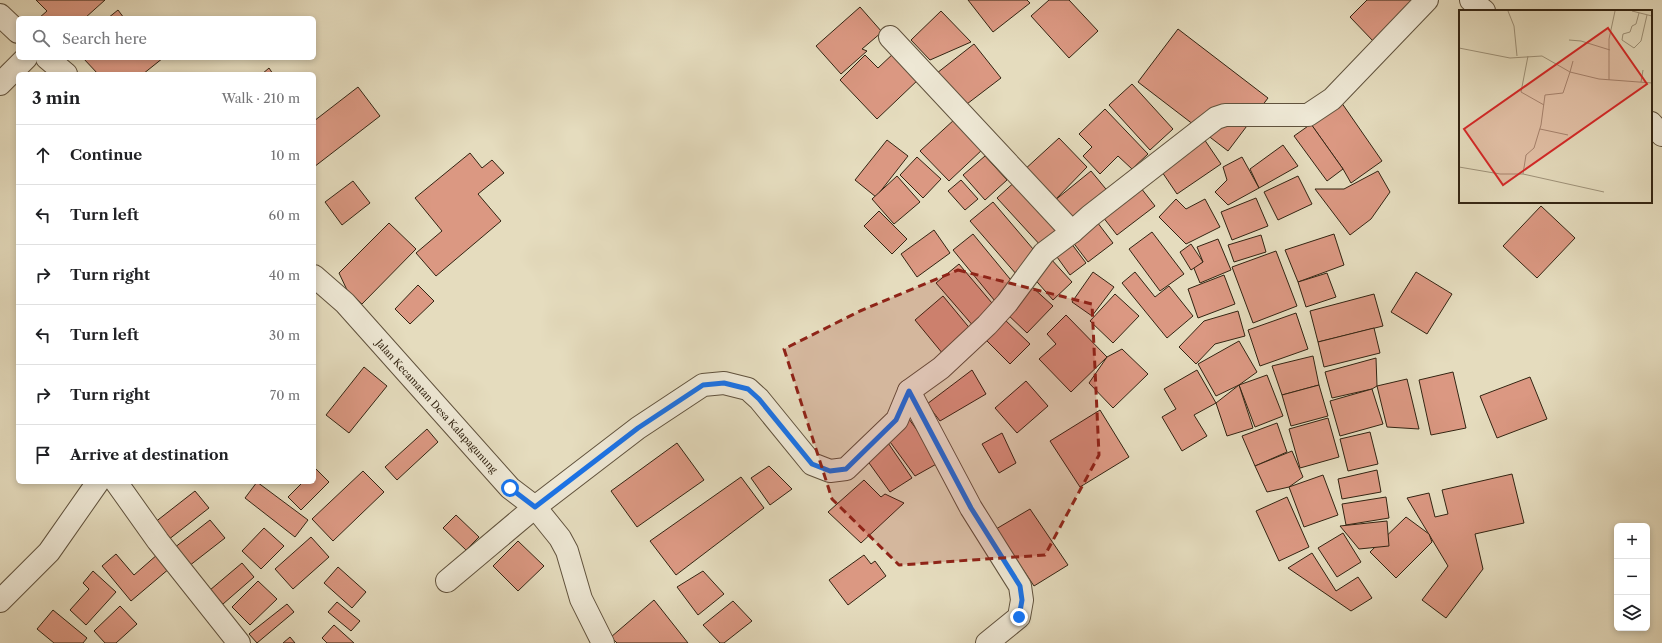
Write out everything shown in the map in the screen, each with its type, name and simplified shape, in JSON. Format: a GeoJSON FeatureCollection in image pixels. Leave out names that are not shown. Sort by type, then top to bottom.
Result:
{"type":"FeatureCollection","features":[{"type":"Feature","properties":{"kind":"street"},"geometry":{"type":"LineString","coordinates":[[448,581],[535,507],[644,424],[703,385],[724,383],[748,389],[759,399],[812,464],[830,471],[846,469],[896,420],[909,391],[941,368],[988,325],[1007,303],[1044,253],[1216,118],[1224,115],[1308,115],[1323,106],[1332,99],[1427,0]]}},
{"type":"Feature","properties":{"kind":"street"},"geometry":{"type":"LineString","coordinates":[[1471,0],[1483,10]]}},
{"type":"Feature","properties":{"kind":"street"},"geometry":{"type":"LineString","coordinates":[[0,14],[16,30]]}},
{"type":"Feature","properties":{"kind":"street"},"geometry":{"type":"LineString","coordinates":[[890,37],[1072,232]]}},
{"type":"Feature","properties":{"kind":"street"},"geometry":{"type":"LineString","coordinates":[[0,84],[24,60]]}},
{"type":"Feature","properties":{"kind":"street"},"geometry":{"type":"LineString","coordinates":[[49,60],[64,72]]}},
{"type":"Feature","properties":{"kind":"street"},"geometry":{"type":"LineString","coordinates":[[1652,124],[1662,135]]}},
{"type":"Feature","properties":{"kind":"street","name":"Jalan Kecamatan Desa Kalapagunung"},"geometry":{"type":"LineString","coordinates":[[316,278],[345,303],[510,488],[535,507],[560,538],[567,551],[581,599],[602,643]]}},
{"type":"Feature","properties":{"kind":"street"},"geometry":{"type":"LineString","coordinates":[[909,391],[971,508],[1020,586],[1022,600],[1019,617],[987,643]]}},
{"type":"Feature","properties":{"kind":"street"},"geometry":{"type":"LineString","coordinates":[[0,601],[49,552],[97,484]]}},
{"type":"Feature","properties":{"kind":"street"},"geometry":{"type":"LineString","coordinates":[[117,484],[158,541],[239,643]]}},
{"type":"Feature","properties":{"kind":"highlighted area"},"geometry":{"type":"Polygon","coordinates":[[[958,270],[1092,304],[1099,455],[1045,555],[899,565],[832,499],[784,349],[860,311],[958,270]]]}},
{"type":"Feature","properties":{"kind":"building"},"geometry":{"type":"Polygon","coordinates":[[[36,0],[105,0],[87,16],[41,16],[47,11],[36,0]]]}},
{"type":"Feature","properties":{"kind":"building"},"geometry":{"type":"Polygon","coordinates":[[[968,0],[1027,0],[1030,3],[993,32],[968,0]]]}},
{"type":"Feature","properties":{"kind":"building"},"geometry":{"type":"Polygon","coordinates":[[[1049,0],[1069,0],[1098,31],[1069,58],[1031,16],[1049,0]]]}},
{"type":"Feature","properties":{"kind":"building"},"geometry":{"type":"Polygon","coordinates":[[[1367,0],[1418,0],[1374,42],[1350,17],[1367,0]]]}},
{"type":"Feature","properties":{"kind":"building"},"geometry":{"type":"Polygon","coordinates":[[[860,7],[882,32],[862,49],[867,51],[841,74],[816,46],[860,7]]]}},
{"type":"Feature","properties":{"kind":"building"},"geometry":{"type":"Polygon","coordinates":[[[118,10],[122,16],[110,16],[118,10]]]}},
{"type":"Feature","properties":{"kind":"building"},"geometry":{"type":"Polygon","coordinates":[[[941,11],[971,42],[930,60],[911,40],[941,11]]]}},
{"type":"Feature","properties":{"kind":"building"},"geometry":{"type":"Polygon","coordinates":[[[1178,29],[1268,98],[1228,151],[1138,82],[1178,29]]]}},
{"type":"Feature","properties":{"kind":"building"},"geometry":{"type":"Polygon","coordinates":[[[974,44],[1001,78],[963,107],[937,73],[974,44]]]}},
{"type":"Feature","properties":{"kind":"building"},"geometry":{"type":"Polygon","coordinates":[[[895,52],[920,78],[877,119],[840,80],[865,55],[878,68],[895,52]]]}},
{"type":"Feature","properties":{"kind":"building"},"geometry":{"type":"Polygon","coordinates":[[[85,60],[160,60],[146,72],[96,72],[85,60]]]}},
{"type":"Feature","properties":{"kind":"building"},"geometry":{"type":"Polygon","coordinates":[[[269,68],[272,72],[264,72],[269,68]]]}},
{"type":"Feature","properties":{"kind":"building"},"geometry":{"type":"Polygon","coordinates":[[[1132,84],[1173,129],[1150,150],[1109,105],[1132,84]]]}},
{"type":"Feature","properties":{"kind":"building"},"geometry":{"type":"Polygon","coordinates":[[[358,87],[380,116],[316,165],[316,119],[358,87]]]}},
{"type":"Feature","properties":{"kind":"building"},"geometry":{"type":"Polygon","coordinates":[[[1339,99],[1382,161],[1351,183],[1343,169],[1308,120],[1339,99]]]}},
{"type":"Feature","properties":{"kind":"building"},"geometry":{"type":"Polygon","coordinates":[[[1105,109],[1148,154],[1132,169],[1118,156],[1100,174],[1083,156],[1092,147],[1079,134],[1105,109]]]}},
{"type":"Feature","properties":{"kind":"building"},"geometry":{"type":"Polygon","coordinates":[[[955,119],[983,149],[949,181],[920,151],[955,119]]]}},
{"type":"Feature","properties":{"kind":"building"},"geometry":{"type":"Polygon","coordinates":[[[1311,124],[1343,169],[1327,181],[1294,136],[1311,124]]]}},
{"type":"Feature","properties":{"kind":"building"},"geometry":{"type":"Polygon","coordinates":[[[1059,138],[1087,167],[1054,201],[1023,171],[1059,138]]]}},
{"type":"Feature","properties":{"kind":"building"},"geometry":{"type":"Polygon","coordinates":[[[1204,139],[1221,164],[1177,194],[1160,169],[1204,139]]]}},
{"type":"Feature","properties":{"kind":"building"},"geometry":{"type":"Polygon","coordinates":[[[887,140],[908,156],[876,197],[855,180],[887,140]]]}},
{"type":"Feature","properties":{"kind":"building"},"geometry":{"type":"Polygon","coordinates":[[[1283,145],[1298,166],[1259,188],[1250,169],[1283,145]]]}},
{"type":"Feature","properties":{"kind":"building"},"geometry":{"type":"Polygon","coordinates":[[[470,153],[482,168],[492,160],[504,173],[478,194],[501,221],[436,276],[416,253],[442,231],[415,198],[470,153]]]}},
{"type":"Feature","properties":{"kind":"building"},"geometry":{"type":"Polygon","coordinates":[[[985,156],[1007,180],[985,200],[963,175],[985,156]]]}},
{"type":"Feature","properties":{"kind":"building"},"geometry":{"type":"Polygon","coordinates":[[[917,157],[941,179],[923,198],[900,175],[917,157]]]}},
{"type":"Feature","properties":{"kind":"building"},"geometry":{"type":"Polygon","coordinates":[[[1242,157],[1259,188],[1228,205],[1215,192],[1227,180],[1223,167],[1242,157]]]}},
{"type":"Feature","properties":{"kind":"building"},"geometry":{"type":"Polygon","coordinates":[[[1091,171],[1110,194],[1074,224],[1054,201],[1091,171]]]}},
{"type":"Feature","properties":{"kind":"building"},"geometry":{"type":"Polygon","coordinates":[[[1378,171],[1390,192],[1371,219],[1350,235],[1315,189],[1344,189],[1378,171]]]}},
{"type":"Feature","properties":{"kind":"building"},"geometry":{"type":"Polygon","coordinates":[[[897,176],[920,202],[894,224],[872,199],[897,176]]]}},
{"type":"Feature","properties":{"kind":"building"},"geometry":{"type":"Polygon","coordinates":[[[1298,176],[1312,204],[1278,220],[1264,192],[1298,176]]]}},
{"type":"Feature","properties":{"kind":"building"},"geometry":{"type":"Polygon","coordinates":[[[1018,179],[1063,228],[1042,247],[997,198],[1018,179]]]}},
{"type":"Feature","properties":{"kind":"building"},"geometry":{"type":"Polygon","coordinates":[[[961,180],[978,199],[965,210],[948,191],[961,180]]]}},
{"type":"Feature","properties":{"kind":"building"},"geometry":{"type":"Polygon","coordinates":[[[353,181],[370,203],[342,225],[325,202],[353,181]]]}},
{"type":"Feature","properties":{"kind":"building"},"geometry":{"type":"Polygon","coordinates":[[[1137,183],[1155,206],[1117,235],[1099,212],[1137,183]]]}},
{"type":"Feature","properties":{"kind":"building"},"geometry":{"type":"Polygon","coordinates":[[[1256,198],[1268,226],[1232,240],[1221,212],[1256,198]]]}},
{"type":"Feature","properties":{"kind":"building"},"geometry":{"type":"Polygon","coordinates":[[[1176,199],[1186,209],[1205,199],[1220,227],[1186,244],[1159,217],[1176,199]]]}},
{"type":"Feature","properties":{"kind":"building"},"geometry":{"type":"Polygon","coordinates":[[[993,202],[1039,256],[1017,275],[970,221],[993,202]]]}},
{"type":"Feature","properties":{"kind":"building"},"geometry":{"type":"Polygon","coordinates":[[[1541,206],[1575,238],[1537,278],[1503,246],[1541,206]]]}},
{"type":"Feature","properties":{"kind":"building"},"geometry":{"type":"Polygon","coordinates":[[[879,211],[907,239],[892,254],[864,226],[879,211]]]}},
{"type":"Feature","properties":{"kind":"building"},"geometry":{"type":"Polygon","coordinates":[[[1094,218],[1113,243],[1088,262],[1069,237],[1094,218]]]}},
{"type":"Feature","properties":{"kind":"building"},"geometry":{"type":"Polygon","coordinates":[[[389,223],[416,249],[362,304],[347,290],[339,273],[389,223]]]}},
{"type":"Feature","properties":{"kind":"building"},"geometry":{"type":"Polygon","coordinates":[[[934,230],[950,253],[917,277],[901,254],[934,230]]]}},
{"type":"Feature","properties":{"kind":"building"},"geometry":{"type":"Polygon","coordinates":[[[1152,232],[1184,274],[1160,291],[1129,249],[1152,232]]]}},
{"type":"Feature","properties":{"kind":"building"},"geometry":{"type":"Polygon","coordinates":[[[973,234],[1015,285],[995,301],[953,250],[973,234]]]}},
{"type":"Feature","properties":{"kind":"building"},"geometry":{"type":"Polygon","coordinates":[[[1334,234],[1344,265],[1298,282],[1285,250],[1334,234]]]}},
{"type":"Feature","properties":{"kind":"building"},"geometry":{"type":"Polygon","coordinates":[[[1261,235],[1266,252],[1234,262],[1228,245],[1261,235]]]}},
{"type":"Feature","properties":{"kind":"building"},"geometry":{"type":"Polygon","coordinates":[[[1068,239],[1086,263],[1070,275],[1052,250],[1068,239]]]}},
{"type":"Feature","properties":{"kind":"building"},"geometry":{"type":"Polygon","coordinates":[[[1218,239],[1231,270],[1200,283],[1193,266],[1203,262],[1197,247],[1218,239]]]}},
{"type":"Feature","properties":{"kind":"building"},"geometry":{"type":"Polygon","coordinates":[[[1191,244],[1203,262],[1191,270],[1180,252],[1191,244]]]}},
{"type":"Feature","properties":{"kind":"building"},"geometry":{"type":"Polygon","coordinates":[[[1276,251],[1297,306],[1253,323],[1232,267],[1276,251]]]}},
{"type":"Feature","properties":{"kind":"building"},"geometry":{"type":"Polygon","coordinates":[[[1050,258],[1072,282],[1053,300],[1031,275],[1050,258]]]}},
{"type":"Feature","properties":{"kind":"building"},"geometry":{"type":"Polygon","coordinates":[[[959,264],[997,309],[975,328],[936,283],[959,264]]]}},
{"type":"Feature","properties":{"kind":"building"},"geometry":{"type":"Polygon","coordinates":[[[1093,272],[1114,287],[1092,316],[1072,302],[1093,272]]]}},
{"type":"Feature","properties":{"kind":"building"},"geometry":{"type":"Polygon","coordinates":[[[1135,272],[1155,297],[1169,286],[1193,316],[1167,338],[1122,283],[1135,272]]]}},
{"type":"Feature","properties":{"kind":"building"},"geometry":{"type":"Polygon","coordinates":[[[1416,272],[1452,294],[1427,334],[1391,312],[1416,272]]]}},
{"type":"Feature","properties":{"kind":"building"},"geometry":{"type":"Polygon","coordinates":[[[1327,273],[1336,297],[1306,307],[1298,282],[1327,273]]]}},
{"type":"Feature","properties":{"kind":"building"},"geometry":{"type":"Polygon","coordinates":[[[1224,275],[1235,304],[1198,318],[1188,289],[1224,275]]]}},
{"type":"Feature","properties":{"kind":"building"},"geometry":{"type":"Polygon","coordinates":[[[418,285],[434,301],[410,324],[395,309],[418,285]]]}},
{"type":"Feature","properties":{"kind":"building"},"geometry":{"type":"Polygon","coordinates":[[[1031,286],[1053,306],[1027,333],[1005,312],[1031,286]]]}},
{"type":"Feature","properties":{"kind":"building"},"geometry":{"type":"Polygon","coordinates":[[[1115,294],[1139,316],[1113,343],[1090,321],[1115,294]]]}},
{"type":"Feature","properties":{"kind":"building"},"geometry":{"type":"Polygon","coordinates":[[[1374,294],[1383,326],[1318,342],[1310,311],[1374,294]]]}},
{"type":"Feature","properties":{"kind":"building"},"geometry":{"type":"Polygon","coordinates":[[[943,296],[972,331],[943,354],[915,320],[943,296]]]}},
{"type":"Feature","properties":{"kind":"building"},"geometry":{"type":"Polygon","coordinates":[[[1238,311],[1245,336],[1215,344],[1196,364],[1179,347],[1204,321],[1238,311]]]}},
{"type":"Feature","properties":{"kind":"building"},"geometry":{"type":"Polygon","coordinates":[[[1296,313],[1308,349],[1260,366],[1248,330],[1296,313]]]}},
{"type":"Feature","properties":{"kind":"building"},"geometry":{"type":"Polygon","coordinates":[[[1066,315],[1107,357],[1071,392],[1039,359],[1056,344],[1047,334],[1066,315]]]}},
{"type":"Feature","properties":{"kind":"building"},"geometry":{"type":"Polygon","coordinates":[[[1003,318],[1030,344],[1010,364],[984,338],[1003,318]]]}},
{"type":"Feature","properties":{"kind":"building"},"geometry":{"type":"Polygon","coordinates":[[[1374,328],[1380,353],[1324,367],[1318,342],[1374,328]]]}},
{"type":"Feature","properties":{"kind":"building"},"geometry":{"type":"Polygon","coordinates":[[[1239,341],[1257,372],[1239,385],[1216,396],[1198,364],[1239,341]]]}},
{"type":"Feature","properties":{"kind":"building"},"geometry":{"type":"Polygon","coordinates":[[[1122,349],[1148,374],[1113,408],[1089,383],[1107,357],[1122,349]]]}},
{"type":"Feature","properties":{"kind":"building"},"geometry":{"type":"Polygon","coordinates":[[[1313,356],[1319,385],[1282,395],[1272,366],[1313,356]]]}},
{"type":"Feature","properties":{"kind":"building"},"geometry":{"type":"Polygon","coordinates":[[[1376,358],[1377,386],[1372,389],[1332,398],[1325,372],[1376,358]]]}},
{"type":"Feature","properties":{"kind":"building"},"geometry":{"type":"Polygon","coordinates":[[[364,367],[387,386],[349,433],[326,415],[364,367]]]}},
{"type":"Feature","properties":{"kind":"building"},"geometry":{"type":"Polygon","coordinates":[[[972,370],[986,394],[940,421],[927,404],[972,370]]]}},
{"type":"Feature","properties":{"kind":"building"},"geometry":{"type":"Polygon","coordinates":[[[1197,370],[1216,403],[1194,415],[1207,436],[1182,451],[1162,417],[1176,409],[1164,389],[1197,370]]]}},
{"type":"Feature","properties":{"kind":"building"},"geometry":{"type":"Polygon","coordinates":[[[1453,372],[1466,428],[1431,435],[1419,380],[1453,372]]]}},
{"type":"Feature","properties":{"kind":"building"},"geometry":{"type":"Polygon","coordinates":[[[1267,375],[1283,416],[1255,427],[1239,385],[1267,375]]]}},
{"type":"Feature","properties":{"kind":"building"},"geometry":{"type":"Polygon","coordinates":[[[1530,377],[1547,419],[1497,438],[1480,396],[1530,377]]]}},
{"type":"Feature","properties":{"kind":"building"},"geometry":{"type":"Polygon","coordinates":[[[1407,379],[1419,429],[1387,427],[1377,386],[1407,379]]]}},
{"type":"Feature","properties":{"kind":"building"},"geometry":{"type":"Polygon","coordinates":[[[1026,381],[1048,406],[1017,433],[995,408],[1026,381]]]}},
{"type":"Feature","properties":{"kind":"building"},"geometry":{"type":"Polygon","coordinates":[[[1239,385],[1253,428],[1227,436],[1216,403],[1239,385]]]}},
{"type":"Feature","properties":{"kind":"building"},"geometry":{"type":"Polygon","coordinates":[[[1319,385],[1328,416],[1291,426],[1282,395],[1319,385]]]}},
{"type":"Feature","properties":{"kind":"building"},"geometry":{"type":"Polygon","coordinates":[[[1372,389],[1383,424],[1340,436],[1330,401],[1372,389]]]}},
{"type":"Feature","properties":{"kind":"building"},"geometry":{"type":"Polygon","coordinates":[[[1100,410],[1129,457],[1080,487],[1050,441],[1100,410]]]}},
{"type":"Feature","properties":{"kind":"building"},"geometry":{"type":"Polygon","coordinates":[[[1328,418],[1339,457],[1300,468],[1289,429],[1328,418]]]}},
{"type":"Feature","properties":{"kind":"building"},"geometry":{"type":"Polygon","coordinates":[[[909,419],[940,462],[915,476],[885,435],[909,419]]]}},
{"type":"Feature","properties":{"kind":"building"},"geometry":{"type":"Polygon","coordinates":[[[1277,423],[1287,452],[1255,466],[1242,436],[1277,423]]]}},
{"type":"Feature","properties":{"kind":"building"},"geometry":{"type":"Polygon","coordinates":[[[427,429],[438,442],[397,480],[385,467],[427,429]]]}},
{"type":"Feature","properties":{"kind":"building"},"geometry":{"type":"Polygon","coordinates":[[[1370,432],[1378,464],[1348,471],[1340,439],[1370,432]]]}},
{"type":"Feature","properties":{"kind":"building"},"geometry":{"type":"Polygon","coordinates":[[[1002,433],[1016,463],[999,473],[982,444],[1002,433]]]}},
{"type":"Feature","properties":{"kind":"building"},"geometry":{"type":"Polygon","coordinates":[[[884,437],[912,478],[890,492],[864,456],[884,437]]]}},
{"type":"Feature","properties":{"kind":"building"},"geometry":{"type":"Polygon","coordinates":[[[677,443],[704,480],[637,527],[611,491],[677,443]]]}},
{"type":"Feature","properties":{"kind":"building"},"geometry":{"type":"Polygon","coordinates":[[[1292,451],[1303,477],[1289,487],[1267,492],[1255,466],[1292,451]]]}},
{"type":"Feature","properties":{"kind":"building"},"geometry":{"type":"Polygon","coordinates":[[[769,466],[792,489],[770,505],[751,478],[769,466]]]}},
{"type":"Feature","properties":{"kind":"building"},"geometry":{"type":"Polygon","coordinates":[[[316,469],[329,482],[301,510],[288,497],[301,484],[316,484],[316,469]]]}},
{"type":"Feature","properties":{"kind":"building"},"geometry":{"type":"Polygon","coordinates":[[[1377,470],[1381,492],[1342,499],[1338,479],[1377,470]]]}},
{"type":"Feature","properties":{"kind":"building"},"geometry":{"type":"Polygon","coordinates":[[[363,471],[384,492],[333,541],[312,519],[363,471]]]}},
{"type":"Feature","properties":{"kind":"building"},"geometry":{"type":"Polygon","coordinates":[[[1512,474],[1524,523],[1475,534],[1483,569],[1446,618],[1422,600],[1448,566],[1407,498],[1429,493],[1435,517],[1448,514],[1442,490],[1512,474]]]}},
{"type":"Feature","properties":{"kind":"building"},"geometry":{"type":"Polygon","coordinates":[[[1323,475],[1338,515],[1304,527],[1289,487],[1323,475]]]}},
{"type":"Feature","properties":{"kind":"building"},"geometry":{"type":"Polygon","coordinates":[[[741,477],[764,508],[676,575],[650,541],[741,477]]]}},
{"type":"Feature","properties":{"kind":"building"},"geometry":{"type":"Polygon","coordinates":[[[864,480],[881,497],[885,494],[904,503],[861,543],[828,512],[864,480]]]}},
{"type":"Feature","properties":{"kind":"building"},"geometry":{"type":"Polygon","coordinates":[[[256,484],[260,484],[308,520],[295,537],[245,498],[256,484]]]}},
{"type":"Feature","properties":{"kind":"building"},"geometry":{"type":"Polygon","coordinates":[[[195,491],[209,508],[168,540],[154,523],[195,491]]]}},
{"type":"Feature","properties":{"kind":"building"},"geometry":{"type":"Polygon","coordinates":[[[1287,497],[1309,547],[1279,561],[1256,511],[1287,497]]]}},
{"type":"Feature","properties":{"kind":"building"},"geometry":{"type":"Polygon","coordinates":[[[1386,497],[1389,518],[1346,525],[1342,504],[1386,497]]]}},
{"type":"Feature","properties":{"kind":"building"},"geometry":{"type":"Polygon","coordinates":[[[1030,509],[1068,565],[1034,586],[996,529],[1030,509]]]}},
{"type":"Feature","properties":{"kind":"building"},"geometry":{"type":"Polygon","coordinates":[[[456,515],[479,537],[466,550],[443,528],[456,515]]]}},
{"type":"Feature","properties":{"kind":"building"},"geometry":{"type":"Polygon","coordinates":[[[1406,517],[1429,534],[1432,542],[1396,578],[1370,552],[1406,517]]]}},
{"type":"Feature","properties":{"kind":"building"},"geometry":{"type":"Polygon","coordinates":[[[210,520],[225,538],[189,566],[174,548],[210,520]]]}},
{"type":"Feature","properties":{"kind":"building"},"geometry":{"type":"Polygon","coordinates":[[[1387,521],[1389,546],[1359,549],[1340,526],[1387,521]]]}},
{"type":"Feature","properties":{"kind":"building"},"geometry":{"type":"Polygon","coordinates":[[[264,528],[284,546],[261,569],[242,551],[264,528]]]}},
{"type":"Feature","properties":{"kind":"building"},"geometry":{"type":"Polygon","coordinates":[[[1343,533],[1361,562],[1337,577],[1318,548],[1343,533]]]}},
{"type":"Feature","properties":{"kind":"building"},"geometry":{"type":"Polygon","coordinates":[[[311,537],[329,557],[293,589],[275,569],[311,537]]]}},
{"type":"Feature","properties":{"kind":"building"},"geometry":{"type":"Polygon","coordinates":[[[518,541],[544,566],[518,591],[493,566],[518,541]]]}},
{"type":"Feature","properties":{"kind":"building"},"geometry":{"type":"Polygon","coordinates":[[[1312,553],[1336,591],[1358,577],[1372,598],[1351,611],[1288,568],[1312,553]]]}},
{"type":"Feature","properties":{"kind":"building"},"geometry":{"type":"Polygon","coordinates":[[[116,554],[134,575],[158,554],[170,568],[131,601],[102,566],[116,554]]]}},
{"type":"Feature","properties":{"kind":"building"},"geometry":{"type":"Polygon","coordinates":[[[864,555],[871,564],[875,561],[886,576],[848,605],[829,580],[864,555]]]}},
{"type":"Feature","properties":{"kind":"building"},"geometry":{"type":"Polygon","coordinates":[[[242,563],[254,577],[223,604],[210,590],[242,563]]]}},
{"type":"Feature","properties":{"kind":"building"},"geometry":{"type":"Polygon","coordinates":[[[338,567],[366,592],[352,608],[324,583],[338,567]]]}},
{"type":"Feature","properties":{"kind":"building"},"geometry":{"type":"Polygon","coordinates":[[[93,571],[116,592],[86,625],[70,610],[89,589],[83,583],[93,571]]]}},
{"type":"Feature","properties":{"kind":"building"},"geometry":{"type":"Polygon","coordinates":[[[703,571],[724,594],[698,615],[677,587],[703,571]]]}},
{"type":"Feature","properties":{"kind":"building"},"geometry":{"type":"Polygon","coordinates":[[[258,581],[277,599],[250,625],[232,607],[258,581]]]}},
{"type":"Feature","properties":{"kind":"building"},"geometry":{"type":"Polygon","coordinates":[[[654,600],[688,643],[617,643],[611,637],[654,600]]]}},
{"type":"Feature","properties":{"kind":"building"},"geometry":{"type":"Polygon","coordinates":[[[733,601],[752,621],[724,643],[720,643],[703,625],[733,601]]]}},
{"type":"Feature","properties":{"kind":"building"},"geometry":{"type":"Polygon","coordinates":[[[337,602],[360,621],[351,631],[328,612],[337,602]]]}},
{"type":"Feature","properties":{"kind":"building"},"geometry":{"type":"Polygon","coordinates":[[[287,604],[294,612],[257,643],[249,634],[287,604]]]}},
{"type":"Feature","properties":{"kind":"building"},"geometry":{"type":"Polygon","coordinates":[[[120,606],[137,624],[116,643],[105,643],[94,631],[120,606]]]}},
{"type":"Feature","properties":{"kind":"building"},"geometry":{"type":"Polygon","coordinates":[[[53,610],[87,638],[83,643],[54,643],[37,629],[53,610]]]}},
{"type":"Feature","properties":{"kind":"building"},"geometry":{"type":"Polygon","coordinates":[[[334,625],[354,643],[327,643],[322,638],[334,625]]]}},
{"type":"Feature","properties":{"kind":"building"},"geometry":{"type":"Polygon","coordinates":[[[290,637],[295,643],[283,643],[290,637]]]}},
{"type":"Feature","properties":{"kind":"route"},"geometry":{"type":"LineString","coordinates":[[510,488],[535,507],[638,428],[703,385],[724,383],[748,389],[759,399],[812,464],[830,471],[846,469],[896,420],[909,391],[971,508],[1020,586],[1022,600],[1019,617]]}}]}
